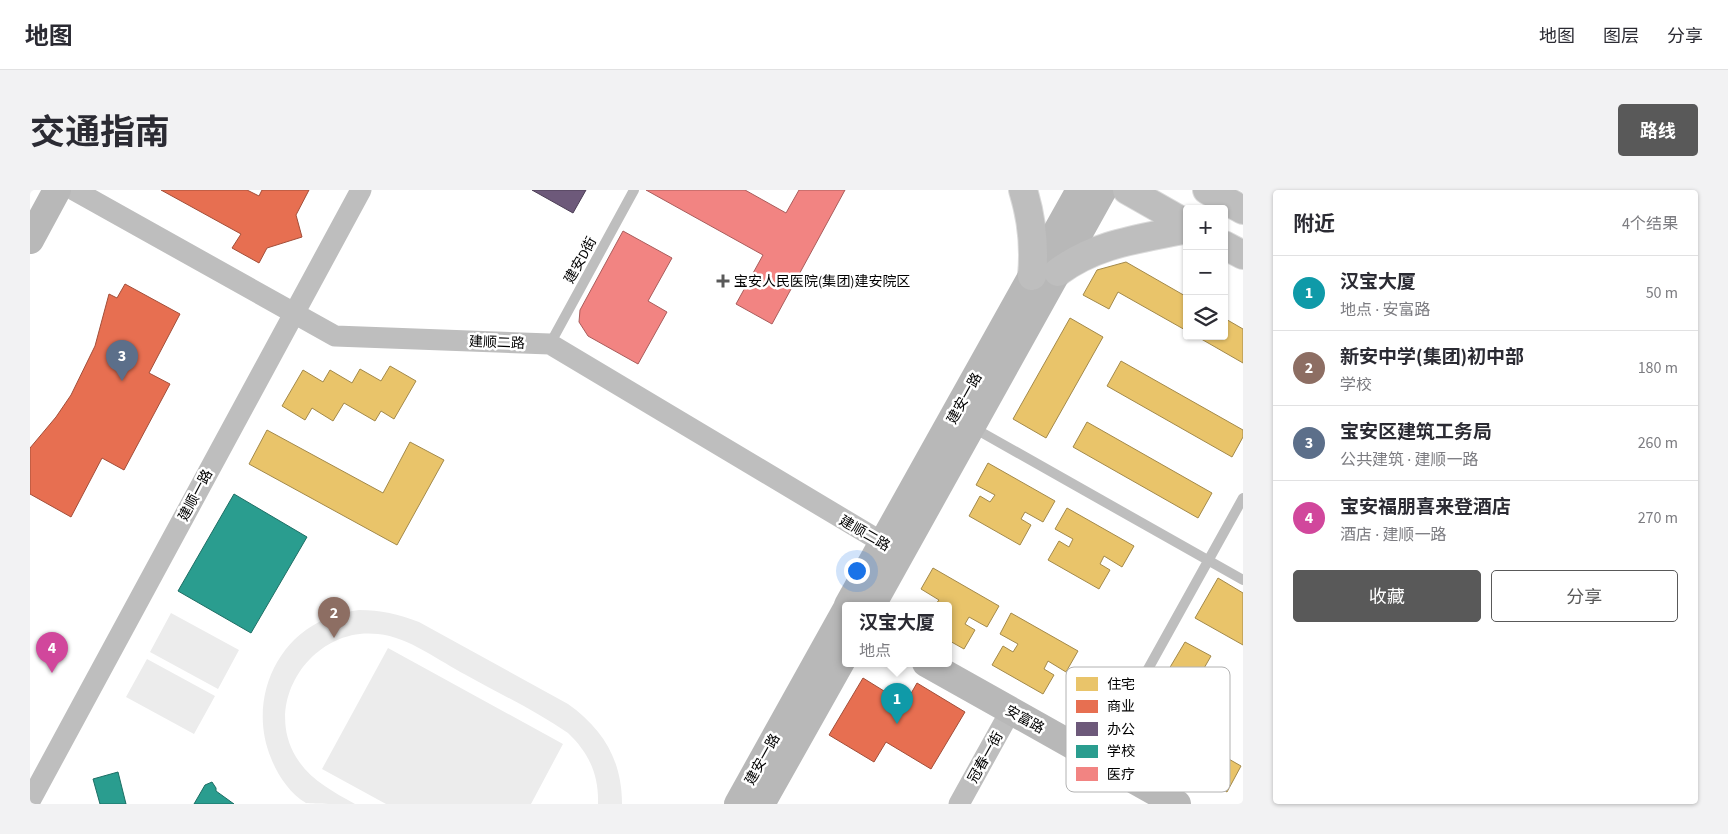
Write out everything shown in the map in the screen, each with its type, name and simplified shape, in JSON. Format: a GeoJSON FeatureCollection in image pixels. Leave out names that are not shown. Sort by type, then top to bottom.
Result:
{"type":"FeatureCollection","features":[{"type":"Feature","properties":{"kind":"main road"},"geometry":{"type":"LineString","coordinates":[[30,240],[57,190]]}},
{"type":"Feature","properties":{"kind":"main road"},"geometry":{"type":"LineString","coordinates":[[1023,190],[1033,230],[1034,254],[1045,274],[1096,250],[1183,230]]}},
{"type":"Feature","properties":{"kind":"main road","name":"建安一路"},"geometry":{"type":"LineString","coordinates":[[853,602],[892,548],[972,427],[1045,274],[1080,190]]}},
{"type":"Feature","properties":{"kind":"main road","name":"建安一路"},"geometry":{"type":"LineString","coordinates":[[873,602],[892,548],[1045,274],[1103,190]]}},
{"type":"Feature","properties":{"kind":"main road"},"geometry":{"type":"LineString","coordinates":[[1127,190],[1183,222]]}},
{"type":"Feature","properties":{"kind":"main road"},"geometry":{"type":"LineString","coordinates":[[1207,190],[1243,210]]}},
{"type":"Feature","properties":{"kind":"main road"},"geometry":{"type":"LineString","coordinates":[[1228,247],[1243,255]]}},
{"type":"Feature","properties":{"kind":"main road","name":"建安一路"},"geometry":{"type":"LineString","coordinates":[[738,804],[842,619]]}},
{"type":"Feature","properties":{"kind":"main road","name":"建安一路"},"geometry":{"type":"LineString","coordinates":[[761,804],[842,660]]}},
{"type":"Feature","properties":{"kind":"main road","name":"安富路"},"geometry":{"type":"LineString","coordinates":[[933,667],[1066,742]]}},
{"type":"Feature","properties":{"kind":"main road","name":"安富路"},"geometry":{"type":"LineString","coordinates":[[1155,792],[1177,804]]}},
{"type":"Feature","properties":{"kind":"street","name":"建顺二路"},"geometry":{"type":"LineString","coordinates":[[74,190],[335,336],[550,344],[892,548]]}},
{"type":"Feature","properties":{"kind":"street","name":"建顺一路"},"geometry":{"type":"LineString","coordinates":[[30,801],[360,190]]}},
{"type":"Feature","properties":{"kind":"street","name":"冠春一街"},"geometry":{"type":"LineString","coordinates":[[959,804],[1011,710]]}},
{"type":"Feature","properties":{"kind":"lane","name":"建安D街"},"geometry":{"type":"LineString","coordinates":[[550,344],[634,190]]}},
{"type":"Feature","properties":{"kind":"lane"},"geometry":{"type":"LineString","coordinates":[[972,427],[1243,580]]}},
{"type":"Feature","properties":{"kind":"lane"},"geometry":{"type":"LineString","coordinates":[[1149,667],[1243,498]]}},
{"type":"Feature","properties":{"kind":"shaded area"},"geometry":{"type":"Polygon","coordinates":[[[359,610],[389,613],[419,622],[568,704],[591,724],[608,747],[618,773],[622,804],[598,804],[597,783],[591,765],[582,748],[568,733],[424,650],[390,636],[378,634],[354,635],[333,642],[315,655],[300,672],[290,691],[285,713],[287,735],[296,757],[315,779],[355,804],[306,803],[300,799],[289,789],[277,771],[265,739],[264,700],[269,681],[277,663],[288,647],[302,633],[329,617],[359,610]]]}},
{"type":"Feature","properties":{"kind":"shaded area"},"geometry":{"type":"Polygon","coordinates":[[[171,613],[239,650],[218,689],[150,652],[171,613]]]}},
{"type":"Feature","properties":{"kind":"shaded area"},"geometry":{"type":"Polygon","coordinates":[[[388,648],[563,744],[531,804],[386,804],[322,769],[388,648]]]}},
{"type":"Feature","properties":{"kind":"shaded area"},"geometry":{"type":"Polygon","coordinates":[[[147,659],[215,696],[194,734],[126,697],[147,659]]]}},
{"type":"Feature","properties":{"kind":"building: 住宅"},"geometry":{"type":"Polygon","coordinates":[[[1126,262],[1183,295],[1183,329],[1118,292],[1109,309],[1083,295],[1097,270],[1126,262]]]}},
{"type":"Feature","properties":{"kind":"building: 住宅"},"geometry":{"type":"Polygon","coordinates":[[[1070,318],[1103,337],[1046,438],[1013,419],[1070,318]]]}},
{"type":"Feature","properties":{"kind":"building: 住宅"},"geometry":{"type":"Polygon","coordinates":[[[1228,320],[1243,329],[1243,363],[1203,340],[1228,340],[1228,320]]]}},
{"type":"Feature","properties":{"kind":"building: 住宅"},"geometry":{"type":"Polygon","coordinates":[[[1121,361],[1243,430],[1243,437],[1232,457],[1107,386],[1121,361]]]}},
{"type":"Feature","properties":{"kind":"building: 住宅"},"geometry":{"type":"Polygon","coordinates":[[[390,366],[416,381],[394,419],[381,411],[375,421],[344,403],[333,421],[312,408],[305,420],[282,406],[303,370],[323,382],[330,370],[352,383],[360,369],[381,381],[390,366]]]}},
{"type":"Feature","properties":{"kind":"building: 住宅"},"geometry":{"type":"Polygon","coordinates":[[[1087,422],[1212,493],[1198,518],[1073,447],[1087,422]]]}},
{"type":"Feature","properties":{"kind":"building: 住宅"},"geometry":{"type":"Polygon","coordinates":[[[267,430],[383,493],[410,442],[444,460],[397,545],[249,464],[267,430]]]}},
{"type":"Feature","properties":{"kind":"building: 住宅"},"geometry":{"type":"Polygon","coordinates":[[[988,463],[1055,501],[1043,522],[1025,512],[1021,519],[1031,525],[1020,545],[969,516],[980,496],[990,502],[995,495],[976,485],[988,463]]]}},
{"type":"Feature","properties":{"kind":"building: 住宅"},"geometry":{"type":"Polygon","coordinates":[[[1067,508],[1134,546],[1122,567],[1104,556],[1100,564],[1110,570],[1099,589],[1048,560],[1059,541],[1069,547],[1073,539],[1055,529],[1067,508]]]}},
{"type":"Feature","properties":{"kind":"building: 住宅"},"geometry":{"type":"Polygon","coordinates":[[[933,568],[999,606],[987,627],[969,617],[965,624],[975,630],[964,649],[952,642],[952,602],[937,602],[939,600],[921,589],[933,568]]]}},
{"type":"Feature","properties":{"kind":"building: 住宅"},"geometry":{"type":"Polygon","coordinates":[[[1218,578],[1243,593],[1243,645],[1195,618],[1218,578]]]}},
{"type":"Feature","properties":{"kind":"building: 住宅"},"geometry":{"type":"Polygon","coordinates":[[[1011,613],[1078,651],[1069,667],[1066,667],[1066,672],[1048,661],[1044,669],[1054,675],[1043,694],[992,665],[1003,646],[1013,652],[1018,644],[1000,634],[1011,613]]]}},
{"type":"Feature","properties":{"kind":"building: 住宅"},"geometry":{"type":"Polygon","coordinates":[[[1185,642],[1211,656],[1205,667],[1170,667],[1185,642]]]}},
{"type":"Feature","properties":{"kind":"building: 住宅"},"geometry":{"type":"Polygon","coordinates":[[[1230,760],[1241,766],[1230,786],[1230,760]]]}},
{"type":"Feature","properties":{"kind":"building: 商业"},"geometry":{"type":"Polygon","coordinates":[[[161,190],[247,190],[259,196],[262,190],[309,190],[296,215],[302,237],[267,248],[259,263],[232,248],[241,234],[161,190]]]}},
{"type":"Feature","properties":{"kind":"building: 商业"},"geometry":{"type":"Polygon","coordinates":[[[125,284],[180,314],[149,373],[170,384],[124,470],[102,458],[71,517],[30,494],[30,448],[56,417],[71,395],[95,346],[109,294],[117,298],[125,284]]]}},
{"type":"Feature","properties":{"kind":"building: 商业"},"geometry":{"type":"Polygon","coordinates":[[[863,678],[905,704],[917,683],[965,712],[931,769],[886,742],[874,762],[829,735],[863,678]]]}},
{"type":"Feature","properties":{"kind":"building: 办公"},"geometry":{"type":"Polygon","coordinates":[[[532,190],[586,190],[573,213],[532,190]]]}},
{"type":"Feature","properties":{"kind":"building: 学校"},"geometry":{"type":"Polygon","coordinates":[[[234,494],[307,537],[251,633],[178,591],[234,494]]]}},
{"type":"Feature","properties":{"kind":"building: 学校"},"geometry":{"type":"Polygon","coordinates":[[[118,772],[126,804],[100,804],[93,779],[118,772]]]}},
{"type":"Feature","properties":{"kind":"building: 学校"},"geometry":{"type":"Polygon","coordinates":[[[212,782],[216,791],[234,804],[194,804],[205,785],[212,782]]]}},
{"type":"Feature","properties":{"kind":"building: 医疗"},"geometry":{"type":"Polygon","coordinates":[[[646,190],[745,190],[786,213],[799,190],[845,190],[772,324],[736,304],[763,255],[646,190]]]}},
{"type":"Feature","properties":{"kind":"building: 医疗"},"geometry":{"type":"Polygon","coordinates":[[[623,231],[672,258],[648,301],[667,312],[638,364],[588,336],[579,322],[580,310],[623,231]]]}},
{"type":"Feature","properties":{"kind":"place","name":"宝安人民医院(集团)建安院区"},"geometry":{"type":"Point","coordinates":[723,281]}},
{"type":"Feature","properties":{"kind":"place","name":"宝安区建筑工务局"},"geometry":{"type":"Point","coordinates":[122,381]}},
{"type":"Feature","properties":{"kind":"place","name":"新安中学(集团)初中部"},"geometry":{"type":"Point","coordinates":[334,638]}},
{"type":"Feature","properties":{"kind":"place","name":"宝安福朋喜来登酒店"},"geometry":{"type":"Point","coordinates":[52,673]}},
{"type":"Feature","properties":{"kind":"place","name":"汉宝大厦"},"geometry":{"type":"Point","coordinates":[897,724]}}]}
